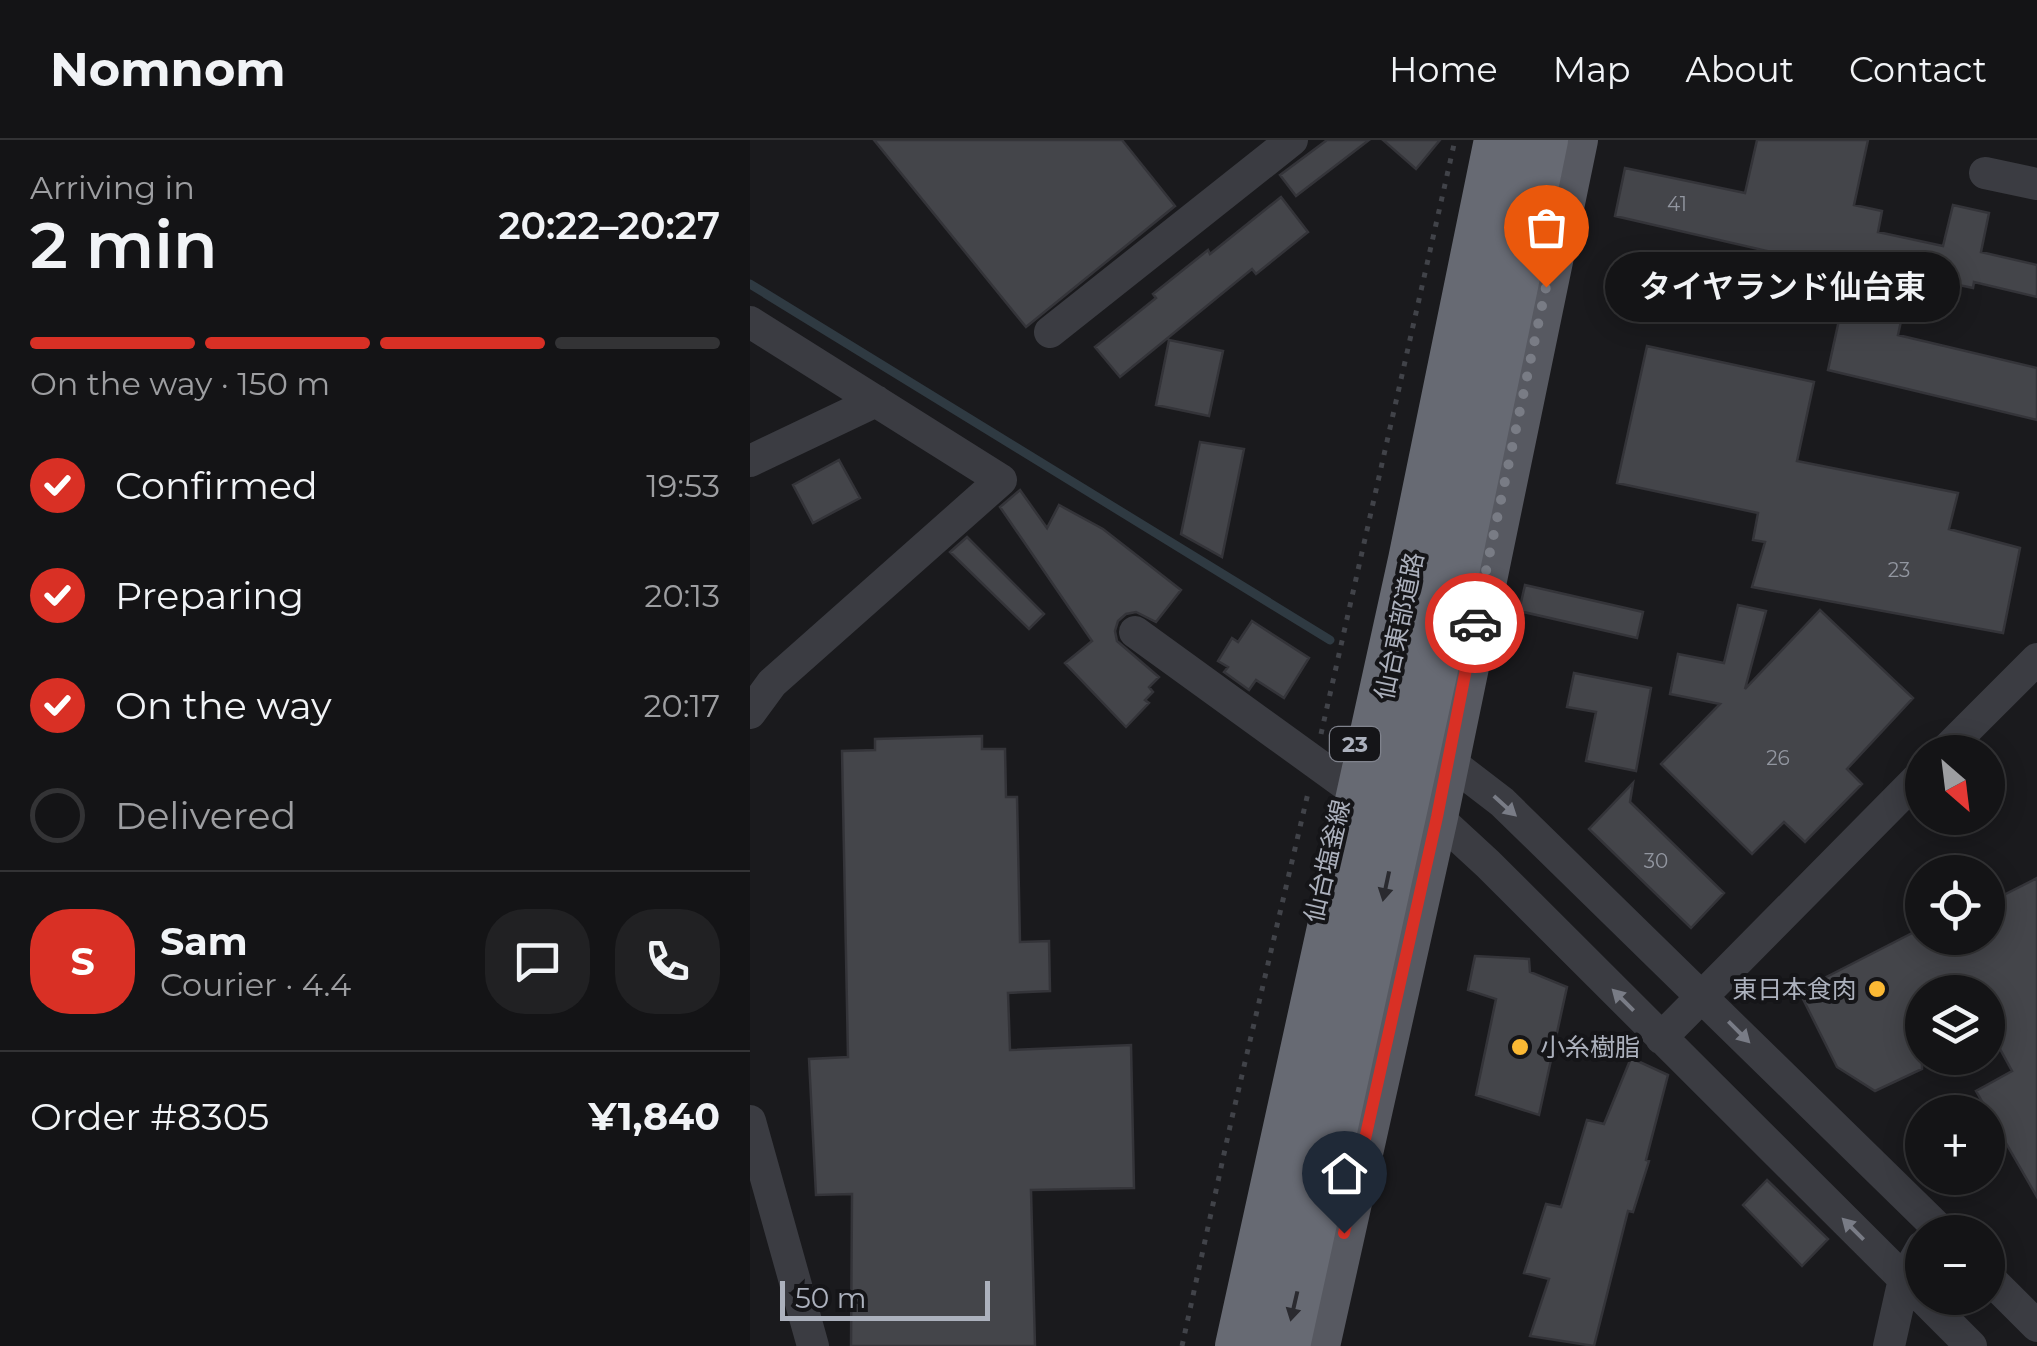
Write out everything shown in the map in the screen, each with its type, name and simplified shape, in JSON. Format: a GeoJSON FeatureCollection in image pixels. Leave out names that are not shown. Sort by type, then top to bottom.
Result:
{"type":"FeatureCollection","features":[{"type":"Feature","properties":{"kind":"highway","name":"仙台東部道路"},"geometry":{"type":"LineString","coordinates":[[1240,1346],[1413,560],[1500,140]]}},
{"type":"Feature","properties":{"kind":"highway","name":"仙台東部道路"},"geometry":{"type":"LineString","coordinates":[[1285,1346],[1455,568],[1543,140]]}},
{"type":"Feature","properties":{"kind":"main road","name":"仙台塩釜線"},"geometry":{"type":"LineString","coordinates":[[1218,1346],[1357,736],[1484,140]]}},
{"type":"Feature","properties":{"kind":"main road"},"geometry":{"type":"LineString","coordinates":[[1319,1346],[1437,817],[1577,140]]}},
{"type":"Feature","properties":{"kind":"street"},"geometry":{"type":"LineString","coordinates":[[1050,332],[1292,140]]}},
{"type":"Feature","properties":{"kind":"street"},"geometry":{"type":"LineString","coordinates":[[1985,173],[2037,184]]}},
{"type":"Feature","properties":{"kind":"street"},"geometry":{"type":"LineString","coordinates":[[750,322],[1001,480],[772,683],[750,713]]}},
{"type":"Feature","properties":{"kind":"street"},"geometry":{"type":"LineString","coordinates":[[750,461],[876,401]]}},
{"type":"Feature","properties":{"kind":"street"},"geometry":{"type":"LineString","coordinates":[[1135,632],[1343,792],[1437,817],[1905,1280]]}},
{"type":"Feature","properties":{"kind":"street"},"geometry":{"type":"LineString","coordinates":[[1961,735],[2037,659]]}},
{"type":"Feature","properties":{"kind":"street"},"geometry":{"type":"LineString","coordinates":[[1357,736],[1446,759],[1502,802],[1702,996],[1914,1215]]}},
{"type":"Feature","properties":{"kind":"street"},"geometry":{"type":"LineString","coordinates":[[1660,1038],[1905,791]]}},
{"type":"Feature","properties":{"kind":"street"},"geometry":{"type":"LineString","coordinates":[[750,1120],[813,1346]]}},
{"type":"Feature","properties":{"kind":"street"},"geometry":{"type":"LineString","coordinates":[[2005,1295],[2037,1326]]}},
{"type":"Feature","properties":{"kind":"street"},"geometry":{"type":"LineString","coordinates":[[1889,1346],[1905,1313]]}},
{"type":"Feature","properties":{"kind":"street"},"geometry":{"type":"LineString","coordinates":[[1940,1315],[1972,1346]]}},
{"type":"Feature","properties":{"kind":"building"},"geometry":{"type":"Polygon","coordinates":[[[874,140],[1122,140],[1175,206],[1026,327],[874,140]]]}},
{"type":"Feature","properties":{"kind":"building"},"geometry":{"type":"Polygon","coordinates":[[[1327,140],[1369,140],[1296,196],[1280,175],[1327,140]]]}},
{"type":"Feature","properties":{"kind":"building"},"geometry":{"type":"Polygon","coordinates":[[[1383,140],[1440,140],[1416,169],[1383,140]]]}},
{"type":"Feature","properties":{"kind":"building"},"geometry":{"type":"Polygon","coordinates":[[[1757,140],[1868,140],[1854,205],[1882,211],[1878,232],[1943,246],[1953,205],[1989,213],[1981,252],[2037,265],[2037,297],[1974,282],[1973,288],[1911,275],[1898,335],[2037,368],[2037,420],[1828,370],[1850,270],[1615,216],[1625,168],[1745,193],[1757,140]]]}},
{"type":"Feature","properties":{"kind":"building"},"geometry":{"type":"Polygon","coordinates":[[[1281,197],[1308,232],[1256,274],[1252,269],[1120,377],[1095,347],[1156,298],[1153,294],[1281,197]]]}},
{"type":"Feature","properties":{"kind":"building"},"geometry":{"type":"Polygon","coordinates":[[[1169,340],[1223,351],[1209,416],[1156,405],[1169,340]]]}},
{"type":"Feature","properties":{"kind":"building"},"geometry":{"type":"Polygon","coordinates":[[[1647,346],[1814,382],[1797,461],[1958,493],[1949,529],[2020,548],[2003,633],[1752,587],[1765,542],[1753,540],[1758,513],[1617,483],[1647,346]]]}},
{"type":"Feature","properties":{"kind":"building"},"geometry":{"type":"Polygon","coordinates":[[[1200,442],[1244,449],[1222,557],[1181,534],[1200,442]]]}},
{"type":"Feature","properties":{"kind":"building"},"geometry":{"type":"Polygon","coordinates":[[[839,460],[860,498],[813,523],[793,485],[839,460]]]}},
{"type":"Feature","properties":{"kind":"building"},"geometry":{"type":"Polygon","coordinates":[[[1020,490],[1047,528],[1059,505],[1103,529],[1181,590],[1156,622],[1136,612],[1118,621],[1117,641],[1159,677],[1149,687],[1153,692],[1145,700],[1149,703],[1126,727],[1065,663],[1092,641],[1000,507],[1020,490]]]}},
{"type":"Feature","properties":{"kind":"building"},"geometry":{"type":"Polygon","coordinates":[[[967,537],[1044,614],[1029,629],[950,552],[967,537]]]}},
{"type":"Feature","properties":{"kind":"building"},"geometry":{"type":"Polygon","coordinates":[[[1525,585],[1643,612],[1637,638],[1519,611],[1525,585]]]}},
{"type":"Feature","properties":{"kind":"building"},"geometry":{"type":"Polygon","coordinates":[[[1738,605],[1766,611],[1745,689],[1820,610],[1913,698],[1847,769],[1862,784],[1805,842],[1784,822],[1752,854],[1661,764],[1720,704],[1670,694],[1678,654],[1724,663],[1738,605]]]}},
{"type":"Feature","properties":{"kind":"building"},"geometry":{"type":"Polygon","coordinates":[[[1252,621],[1309,658],[1284,698],[1256,680],[1249,690],[1224,672],[1228,667],[1218,661],[1232,638],[1238,642],[1252,621]]]}},
{"type":"Feature","properties":{"kind":"building"},"geometry":{"type":"Polygon","coordinates":[[[1574,673],[1651,688],[1636,771],[1586,761],[1596,712],[1567,707],[1574,673]]]}},
{"type":"Feature","properties":{"kind":"building"},"geometry":{"type":"Polygon","coordinates":[[[982,736],[982,749],[1005,749],[1006,797],[1017,797],[1020,942],[1049,941],[1050,991],[1008,993],[1010,1050],[1131,1045],[1134,1188],[1031,1190],[1035,1346],[851,1346],[852,1194],[816,1195],[809,1059],[848,1057],[842,751],[875,750],[875,739],[982,736]]]}},
{"type":"Feature","properties":{"kind":"building"},"geometry":{"type":"Polygon","coordinates":[[[1633,783],[1630,802],[1724,893],[1691,928],[1589,829],[1633,783]]]}},
{"type":"Feature","properties":{"kind":"building"},"geometry":{"type":"Polygon","coordinates":[[[2037,878],[2037,1197],[2005,1141],[2005,1095],[1978,1095],[1976,1091],[2012,1071],[2005,1058],[2005,975],[1905,975],[1905,1075],[1909,1075],[1875,1091],[1837,1067],[1799,991],[1905,937],[1905,955],[2005,955],[2005,894],[2037,878]]]}},
{"type":"Feature","properties":{"kind":"building","name":"小糸樹脂"},"geometry":{"type":"Polygon","coordinates":[[[1475,956],[1529,959],[1530,972],[1567,987],[1539,1115],[1476,1095],[1496,999],[1468,990],[1475,956]]]}},
{"type":"Feature","properties":{"kind":"building"},"geometry":{"type":"Polygon","coordinates":[[[1631,1058],[1668,1075],[1646,1160],[1649,1161],[1633,1212],[1628,1211],[1594,1346],[1530,1336],[1549,1279],[1524,1273],[1546,1204],[1561,1207],[1587,1120],[1604,1124],[1631,1058]]]}},
{"type":"Feature","properties":{"kind":"building"},"geometry":{"type":"Polygon","coordinates":[[[1767,1180],[1828,1239],[1802,1266],[1743,1205],[1767,1180]]]}},
{"type":"Feature","properties":{"kind":"waterway"},"geometry":{"type":"LineString","coordinates":[[750,284],[1330,640]]}},
{"type":"Feature","properties":{"kind":"way so far"},"geometry":{"type":"LineString","coordinates":[[1475,623],[1546,287]]}},
{"type":"Feature","properties":{"kind":"place","name":"タイヤランド仙台東"},"geometry":{"type":"Point","coordinates":[1546,287]}},
{"type":"Feature","properties":{"kind":"place","name":"東日本食肉"},"geometry":{"type":"Point","coordinates":[1877,989]}},
{"type":"Feature","properties":{"kind":"place","name":"小糸樹脂"},"geometry":{"type":"Point","coordinates":[1520,1047]}},
{"type":"Feature","properties":{"kind":"route"},"geometry":{"type":"LineString","coordinates":[[1344,1233],[1437,817],[1475,623]]}}]}
